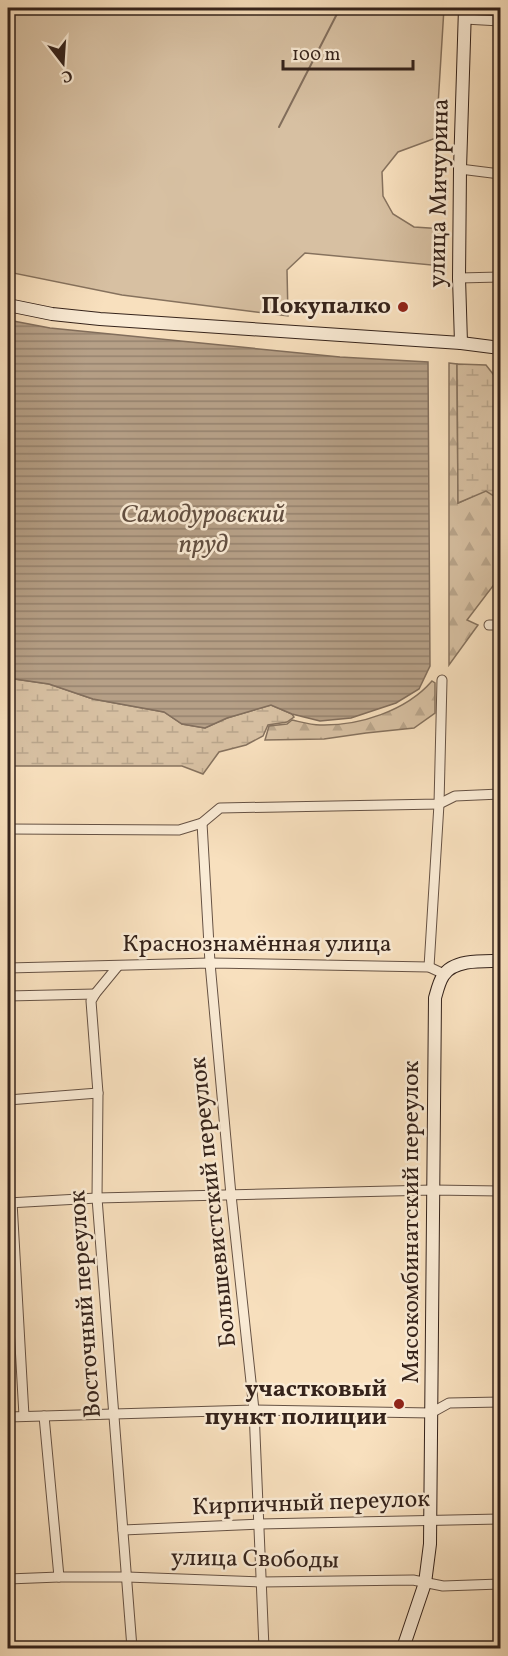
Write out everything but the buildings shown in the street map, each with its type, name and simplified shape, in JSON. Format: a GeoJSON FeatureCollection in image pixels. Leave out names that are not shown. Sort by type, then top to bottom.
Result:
{"type":"FeatureCollection","features":[{"type":"Feature","properties":{"kind":"main road","name":"улица Мичурина"},"geometry":{"type":"LineString","coordinates":[[461,343],[459,169],[465,13]]}},
{"type":"Feature","properties":{"kind":"main road"},"geometry":{"type":"LineString","coordinates":[[8,305],[52,314],[100,319],[461,343],[501,348]]}},
{"type":"Feature","properties":{"kind":"main road"},"geometry":{"type":"LineString","coordinates":[[444,974],[452,967],[474,961],[501,961]]}},
{"type":"Feature","properties":{"kind":"main road","name":"Мясокомбинатский переулок"},"geometry":{"type":"LineString","coordinates":[[404,1648],[425,1583],[428,1563],[435,998],[444,974]]}},
{"type":"Feature","properties":{"kind":"street"},"geometry":{"type":"LineString","coordinates":[[465,13],[501,21]]}},
{"type":"Feature","properties":{"kind":"street"},"geometry":{"type":"LineString","coordinates":[[459,169],[501,174]]}},
{"type":"Feature","properties":{"kind":"street"},"geometry":{"type":"LineString","coordinates":[[459,278],[501,277]]}},
{"type":"Feature","properties":{"kind":"street"},"geometry":{"type":"LineString","coordinates":[[489,625],[501,625]]}},
{"type":"Feature","properties":{"kind":"street"},"geometry":{"type":"LineString","coordinates":[[429,967],[439,804],[442,681]]}},
{"type":"Feature","properties":{"kind":"street"},"geometry":{"type":"LineString","coordinates":[[8,830],[179,830],[202,823],[220,808],[439,804],[455,795],[501,794]]}},
{"type":"Feature","properties":{"kind":"street","name":"Большевистский переулок"},"geometry":{"type":"LineString","coordinates":[[202,823],[210,963],[231,1195],[254,1410],[264,1648]]}},
{"type":"Feature","properties":{"kind":"street","name":"Краснознамённая улица"},"geometry":{"type":"LineString","coordinates":[[8,968],[210,963],[429,967],[444,974]]}},
{"type":"Feature","properties":{"kind":"street"},"geometry":{"type":"LineString","coordinates":[[8,996],[95,994],[117,966]]}},
{"type":"Feature","properties":{"kind":"street","name":"Восточный переулок"},"geometry":{"type":"LineString","coordinates":[[95,994],[91,1001],[98,1093],[97,1198],[132,1648]]}},
{"type":"Feature","properties":{"kind":"street"},"geometry":{"type":"LineString","coordinates":[[8,1101],[98,1093]]}},
{"type":"Feature","properties":{"kind":"street"},"geometry":{"type":"LineString","coordinates":[[24,1416],[10,1202],[433,1190],[501,1191]]}},
{"type":"Feature","properties":{"kind":"street"},"geometry":{"type":"LineString","coordinates":[[8,1417],[254,1410],[431,1413],[449,1403],[501,1402]]}},
{"type":"Feature","properties":{"kind":"street"},"geometry":{"type":"LineString","coordinates":[[44,1416],[59,1577]]}},
{"type":"Feature","properties":{"kind":"street","name":"Кирпичный переулок"},"geometry":{"type":"LineString","coordinates":[[123,1530],[258,1524],[501,1519]]}},
{"type":"Feature","properties":{"kind":"street","name":"улица Свободы"},"geometry":{"type":"LineString","coordinates":[[8,1580],[127,1577],[261,1582],[412,1580],[443,1586],[501,1584]]}},
{"type":"Feature","properties":{"kind":"green space"},"geometry":{"type":"Polygon","coordinates":[[[8,8],[444,8],[436,138],[398,152],[382,172],[383,196],[393,214],[414,227],[444,229],[442,266],[305,253],[287,270],[288,316],[122,295],[8,272],[8,8]]]}},
{"type":"Feature","properties":{"kind":"green space"},"geometry":{"type":"Polygon","coordinates":[[[449,363],[457,364],[458,503],[486,490],[500,500],[500,569],[496,582],[467,620],[478,625],[449,665],[449,363]]]}},
{"type":"Feature","properties":{"kind":"green space"},"geometry":{"type":"Polygon","coordinates":[[[457,364],[486,365],[500,383],[500,500],[486,491],[458,503],[457,364]]]}},
{"type":"Feature","properties":{"kind":"green space"},"geometry":{"type":"Polygon","coordinates":[[[8,678],[49,684],[93,699],[164,712],[182,724],[205,728],[227,718],[271,705],[294,717],[287,722],[268,725],[263,736],[246,745],[219,752],[203,774],[182,766],[8,766],[8,678]]]}},
{"type":"Feature","properties":{"kind":"green space"},"geometry":{"type":"Polygon","coordinates":[[[432,681],[435,683],[435,713],[414,728],[324,739],[265,740],[269,726],[287,724],[292,720],[335,725],[381,715],[409,701],[432,681]]]}},
{"type":"Feature","properties":{"kind":"water","name":"Самодуровский пруд"},"geometry":{"type":"Polygon","coordinates":[[[8,320],[50,328],[340,357],[428,362],[430,666],[419,689],[396,703],[351,718],[320,721],[292,714],[271,705],[227,718],[205,728],[182,724],[164,712],[93,699],[49,684],[8,678],[8,320]]]}},
{"type":"Feature","properties":{"kind":"waterway"},"geometry":{"type":"LineString","coordinates":[[279,127],[340,8]]}},
{"type":"Feature","properties":{"kind":"place","name":"Покупалко"},"geometry":{"type":"Point","coordinates":[403,307]}},
{"type":"Feature","properties":{"kind":"place","name":"участковый пункт полиции"},"geometry":{"type":"Point","coordinates":[399,1404]}}]}
